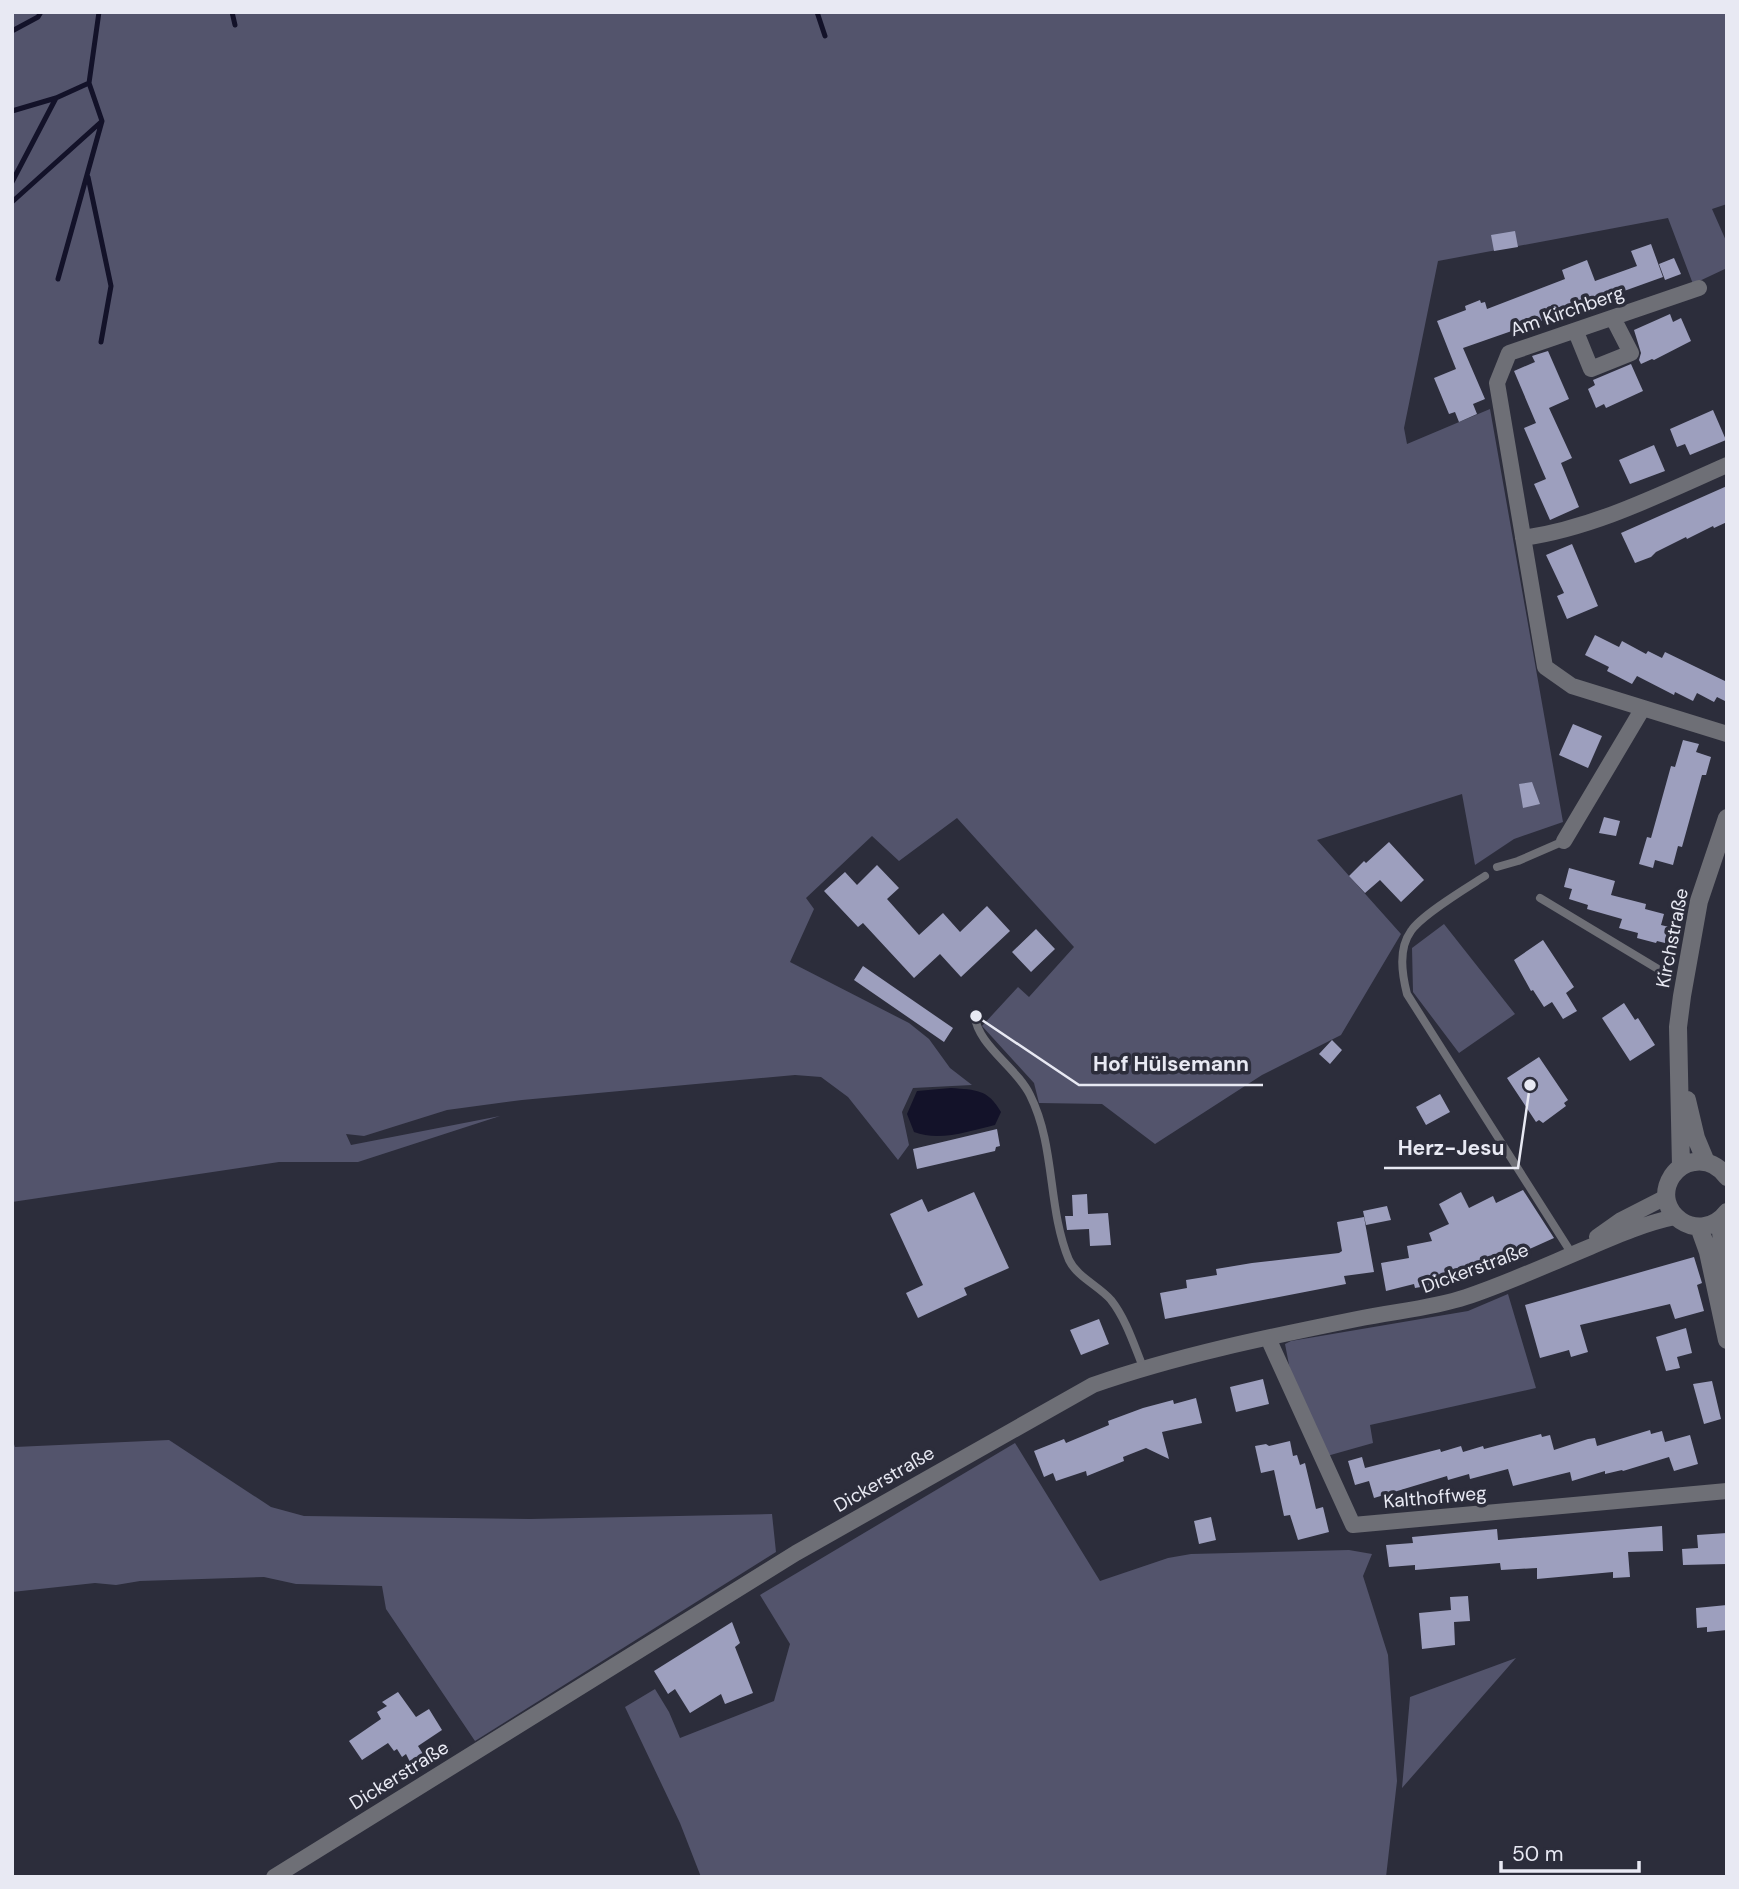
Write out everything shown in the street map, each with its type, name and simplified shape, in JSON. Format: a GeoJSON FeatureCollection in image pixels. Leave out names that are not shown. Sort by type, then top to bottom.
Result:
{"type":"FeatureCollection","features":[{"type":"Feature","properties":{"kind":"street","name":"Am Kirchberg"},"geometry":{"type":"LineString","coordinates":[[1699,288],[1509,353],[1497,383],[1545,667],[1572,686],[1727,734]]}},
{"type":"Feature","properties":{"kind":"street"},"geometry":{"type":"LineString","coordinates":[[1576,332],[1591,369],[1630,353],[1613,318]]}},
{"type":"Feature","properties":{"kind":"street"},"geometry":{"type":"LineString","coordinates":[[1523,538],[1547,535],[1621,511],[1727,465]]}},
{"type":"Feature","properties":{"kind":"street"},"geometry":{"type":"LineString","coordinates":[[1564,841],[1643,708]]}},
{"type":"Feature","properties":{"kind":"street","name":"Kirchstraße"},"geometry":{"type":"LineString","coordinates":[[1681,1167],[1678,1027],[1699,901],[1727,818]]}},
{"type":"Feature","properties":{"kind":"street","name":"Kirchstraße"},"geometry":{"type":"LineString","coordinates":[[1680,1069],[1696,1138],[1706,1162]]}},
{"type":"Feature","properties":{"kind":"street"},"geometry":{"type":"LineString","coordinates":[[1723,1216],[1710,1225],[1690,1226],[1675,1217],[1667,1196],[1670,1180],[1681,1167],[1689,1163],[1706,1162],[1716,1166],[1727,1177]]}},
{"type":"Feature","properties":{"kind":"street","name":"Dickerstraße"},"geometry":{"type":"LineString","coordinates":[[1572,1254],[1621,1220],[1667,1196]]}},
{"type":"Feature","properties":{"kind":"street"},"geometry":{"type":"LineString","coordinates":[[1723,1216],[1727,1299]]}},
{"type":"Feature","properties":{"kind":"street","name":"Dickerstraße"},"geometry":{"type":"LineString","coordinates":[[274,1877],[796,1553],[1093,1385],[1143,1367],[1361,1318],[1414,1311],[1466,1297],[1636,1228],[1675,1217]]}},
{"type":"Feature","properties":{"kind":"street"},"geometry":{"type":"LineString","coordinates":[[1699,1227],[1708,1252],[1727,1340]]}},
{"type":"Feature","properties":{"kind":"street","name":"Kalthoffweg"},"geometry":{"type":"LineString","coordinates":[[1268,1338],[1353,1525],[1727,1491]]}},
{"type":"Feature","properties":{"kind":"lane"},"geometry":{"type":"LineString","coordinates":[[1497,867],[1564,841]]}},
{"type":"Feature","properties":{"kind":"lane"},"geometry":{"type":"LineString","coordinates":[[1485,876],[1412,929],[1407,939],[1401,971],[1407,994],[1572,1254]]}},
{"type":"Feature","properties":{"kind":"lane"},"geometry":{"type":"LineString","coordinates":[[1540,898],[1658,969]]}},
{"type":"Feature","properties":{"kind":"lane"},"geometry":{"type":"LineString","coordinates":[[974,1013],[976,1027],[981,1036],[1023,1082],[1038,1112],[1046,1144],[1058,1223],[1070,1263],[1104,1293],[1118,1310],[1143,1367]]}},
{"type":"Feature","properties":{"kind":"shaded area"},"geometry":{"type":"Polygon","coordinates":[[[12,12],[1727,12],[1727,204],[1712,209],[1727,243],[1727,268],[1693,284],[1668,218],[1438,261],[1404,428],[1407,444],[1490,409],[1563,822],[1514,839],[1475,865],[1462,794],[1317,840],[1401,934],[1341,1035],[1262,1075],[1155,1144],[1102,1104],[1039,1103],[1034,1083],[982,1026],[1018,987],[1029,997],[1074,947],[957,818],[899,861],[872,836],[806,898],[814,909],[790,962],[909,1023],[929,1039],[950,1068],[972,1085],[913,1088],[902,1112],[909,1145],[898,1160],[848,1097],[821,1077],[795,1075],[522,1100],[447,1110],[364,1136],[346,1134],[351,1145],[500,1116],[358,1162],[279,1162],[12,1202],[12,12]]]}},
{"type":"Feature","properties":{"kind":"shaded area"},"geometry":{"type":"Polygon","coordinates":[[[1444,924],[1515,1014],[1459,1053],[1413,992],[1412,948],[1444,924]]]}},
{"type":"Feature","properties":{"kind":"shaded area"},"geometry":{"type":"Polygon","coordinates":[[[951,1088],[974,1090],[991,1099],[1001,1112],[995,1125],[944,1136],[914,1132],[907,1114],[917,1091],[951,1088]]]}},
{"type":"Feature","properties":{"kind":"shaded area"},"geometry":{"type":"Polygon","coordinates":[[[1508,1294],[1536,1388],[1370,1425],[1373,1443],[1327,1456],[1290,1370],[1285,1344],[1468,1311],[1508,1294]]]}},
{"type":"Feature","properties":{"kind":"shaded area"},"geometry":{"type":"Polygon","coordinates":[[[12,1439],[15,1447],[169,1440],[271,1507],[304,1516],[530,1519],[772,1514],[776,1552],[475,1741],[386,1609],[382,1586],[296,1584],[264,1577],[140,1581],[116,1585],[95,1583],[12,1592],[12,1439]]]}},
{"type":"Feature","properties":{"kind":"shaded area"},"geometry":{"type":"Polygon","coordinates":[[[1015,1443],[1100,1581],[1168,1558],[1191,1554],[1349,1550],[1372,1554],[1363,1576],[1388,1655],[1397,1781],[1386,1877],[701,1877],[680,1823],[625,1707],[655,1689],[680,1738],[774,1701],[790,1644],[760,1595],[1015,1443]]]}},
{"type":"Feature","properties":{"kind":"shaded area"},"geometry":{"type":"Polygon","coordinates":[[[1516,1658],[1402,1788],[1410,1697],[1516,1658]]]}},
{"type":"Feature","properties":{"kind":"building"},"geometry":{"type":"Polygon","coordinates":[[[1515,231],[1518,247],[1494,251],[1491,235],[1515,231]]]}},
{"type":"Feature","properties":{"kind":"building"},"geometry":{"type":"Polygon","coordinates":[[[1651,244],[1663,277],[1574,309],[1556,312],[1558,315],[1463,348],[1485,399],[1473,404],[1477,414],[1459,422],[1455,412],[1449,414],[1434,378],[1456,369],[1437,321],[1466,310],[1465,306],[1480,300],[1481,303],[1485,302],[1487,309],[1565,279],[1562,270],[1587,260],[1595,281],[1637,266],[1631,251],[1651,244]]]}},
{"type":"Feature","properties":{"kind":"building"},"geometry":{"type":"Polygon","coordinates":[[[1674,258],[1681,274],[1665,280],[1659,264],[1674,258]]]}},
{"type":"Feature","properties":{"kind":"building"},"geometry":{"type":"Polygon","coordinates":[[[1670,314],[1673,322],[1681,318],[1691,341],[1641,364],[1641,353],[1634,330],[1670,314]]]}},
{"type":"Feature","properties":{"kind":"building"},"geometry":{"type":"Polygon","coordinates":[[[1548,351],[1569,399],[1549,408],[1572,458],[1561,463],[1579,507],[1550,520],[1534,484],[1546,479],[1524,428],[1536,423],[1514,371],[1535,362],[1532,356],[1548,351]]]}},
{"type":"Feature","properties":{"kind":"building"},"geometry":{"type":"Polygon","coordinates":[[[1631,364],[1643,391],[1606,408],[1604,404],[1596,408],[1588,389],[1595,385],[1593,380],[1631,364]]]}},
{"type":"Feature","properties":{"kind":"building"},"geometry":{"type":"Polygon","coordinates":[[[1713,410],[1726,440],[1690,455],[1685,444],[1677,447],[1670,429],[1713,410]]]}},
{"type":"Feature","properties":{"kind":"building"},"geometry":{"type":"Polygon","coordinates":[[[1654,445],[1665,471],[1630,484],[1619,460],[1654,445]]]}},
{"type":"Feature","properties":{"kind":"building"},"geometry":{"type":"Polygon","coordinates":[[[1727,486],[1727,522],[1687,539],[1686,537],[1635,563],[1621,533],[1727,486]]]}},
{"type":"Feature","properties":{"kind":"building"},"geometry":{"type":"Polygon","coordinates":[[[1572,544],[1598,606],[1567,619],[1557,596],[1564,593],[1546,555],[1572,544]]]}},
{"type":"Feature","properties":{"kind":"building"},"geometry":{"type":"Polygon","coordinates":[[[1595,635],[1619,647],[1622,641],[1646,654],[1648,651],[1662,658],[1665,652],[1727,682],[1727,702],[1717,697],[1714,702],[1697,693],[1693,701],[1675,692],[1674,695],[1637,676],[1632,684],[1607,671],[1609,667],[1585,655],[1595,635]]]}},
{"type":"Feature","properties":{"kind":"building"},"geometry":{"type":"Polygon","coordinates":[[[1573,724],[1602,736],[1588,768],[1559,755],[1573,724]]]}},
{"type":"Feature","properties":{"kind":"building"},"geometry":{"type":"Polygon","coordinates":[[[1683,740],[1699,744],[1696,752],[1711,757],[1706,775],[1702,775],[1682,847],[1678,846],[1673,865],[1655,860],[1653,868],[1639,864],[1647,837],[1651,838],[1671,766],[1675,767],[1683,740]]]}},
{"type":"Feature","properties":{"kind":"building"},"geometry":{"type":"Polygon","coordinates":[[[1532,782],[1540,804],[1523,808],[1519,784],[1532,782]]]}},
{"type":"Feature","properties":{"kind":"building"},"geometry":{"type":"Polygon","coordinates":[[[1604,817],[1620,821],[1616,836],[1599,833],[1604,817]]]}},
{"type":"Feature","properties":{"kind":"building"},"geometry":{"type":"Polygon","coordinates":[[[1389,842],[1424,880],[1401,902],[1380,880],[1365,893],[1349,876],[1389,842]]]}},
{"type":"Feature","properties":{"kind":"building"},"geometry":{"type":"Polygon","coordinates":[[[877,865],[899,888],[887,899],[919,935],[943,913],[960,932],[987,906],[1010,931],[961,977],[940,954],[914,978],[863,923],[858,927],[824,891],[845,872],[857,885],[877,865]]]}},
{"type":"Feature","properties":{"kind":"building"},"geometry":{"type":"Polygon","coordinates":[[[1569,868],[1615,881],[1611,895],[1646,904],[1645,909],[1664,914],[1661,925],[1669,927],[1665,943],[1637,938],[1638,933],[1619,928],[1622,919],[1587,909],[1588,905],[1569,899],[1572,889],[1564,887],[1569,868]]]}},
{"type":"Feature","properties":{"kind":"building"},"geometry":{"type":"Polygon","coordinates":[[[1036,929],[1055,949],[1031,972],[1012,952],[1036,929]]]}},
{"type":"Feature","properties":{"kind":"building"},"geometry":{"type":"Polygon","coordinates":[[[1543,940],[1574,987],[1566,993],[1577,1011],[1563,1019],[1552,1002],[1544,1007],[1533,990],[1531,991],[1514,960],[1543,940]]]}},
{"type":"Feature","properties":{"kind":"building"},"geometry":{"type":"Polygon","coordinates":[[[863,966],[953,1028],[944,1042],[854,980],[863,966]]]}},
{"type":"Feature","properties":{"kind":"building"},"geometry":{"type":"Polygon","coordinates":[[[1624,1003],[1635,1020],[1638,1018],[1655,1045],[1630,1061],[1602,1018],[1624,1003]]]}},
{"type":"Feature","properties":{"kind":"building"},"geometry":{"type":"Polygon","coordinates":[[[1332,1040],[1342,1050],[1330,1064],[1319,1054],[1332,1040]]]}},
{"type":"Feature","properties":{"kind":"building"},"geometry":{"type":"Polygon","coordinates":[[[1539,1057],[1568,1100],[1564,1103],[1566,1106],[1543,1123],[1539,1120],[1536,1122],[1507,1078],[1539,1057]]]}},
{"type":"Feature","properties":{"kind":"building"},"geometry":{"type":"Polygon","coordinates":[[[1440,1094],[1450,1112],[1426,1125],[1416,1107],[1440,1094]]]}},
{"type":"Feature","properties":{"kind":"building"},"geometry":{"type":"Polygon","coordinates":[[[997,1129],[1000,1146],[996,1147],[995,1151],[917,1169],[913,1149],[997,1129]]]}},
{"type":"Feature","properties":{"kind":"building"},"geometry":{"type":"Polygon","coordinates":[[[1523,1190],[1554,1238],[1460,1280],[1415,1288],[1414,1284],[1386,1291],[1381,1263],[1409,1258],[1407,1246],[1432,1241],[1429,1233],[1449,1224],[1439,1204],[1461,1192],[1469,1208],[1493,1196],[1496,1203],[1523,1190]]]}},
{"type":"Feature","properties":{"kind":"building"},"geometry":{"type":"Polygon","coordinates":[[[974,1192],[1009,1268],[964,1288],[967,1295],[918,1318],[906,1293],[923,1285],[890,1214],[922,1199],[928,1212],[974,1192]]]}},
{"type":"Feature","properties":{"kind":"building"},"geometry":{"type":"Polygon","coordinates":[[[1087,1194],[1088,1214],[1108,1213],[1111,1245],[1090,1246],[1089,1229],[1067,1230],[1065,1216],[1073,1216],[1072,1195],[1087,1194]]]}},
{"type":"Feature","properties":{"kind":"building"},"geometry":{"type":"Polygon","coordinates":[[[1387,1206],[1391,1220],[1366,1225],[1363,1211],[1387,1206]]]}},
{"type":"Feature","properties":{"kind":"building"},"geometry":{"type":"Polygon","coordinates":[[[1364,1217],[1374,1272],[1344,1276],[1346,1284],[1165,1319],[1160,1293],[1187,1288],[1186,1280],[1217,1275],[1216,1269],[1339,1253],[1342,1251],[1337,1222],[1364,1217]]]}},
{"type":"Feature","properties":{"kind":"building"},"geometry":{"type":"Polygon","coordinates":[[[1694,1257],[1702,1283],[1697,1285],[1704,1311],[1675,1319],[1670,1304],[1580,1325],[1588,1352],[1571,1357],[1569,1350],[1540,1358],[1525,1305],[1694,1257]]]}},
{"type":"Feature","properties":{"kind":"building"},"geometry":{"type":"Polygon","coordinates":[[[1099,1319],[1109,1344],[1081,1355],[1070,1330],[1099,1319]]]}},
{"type":"Feature","properties":{"kind":"building"},"geometry":{"type":"Polygon","coordinates":[[[1686,1328],[1692,1353],[1677,1357],[1680,1368],[1666,1371],[1656,1337],[1686,1328]]]}},
{"type":"Feature","properties":{"kind":"building"},"geometry":{"type":"Polygon","coordinates":[[[1263,1379],[1269,1404],[1236,1412],[1230,1387],[1263,1379]]]}},
{"type":"Feature","properties":{"kind":"building"},"geometry":{"type":"Polygon","coordinates":[[[1712,1381],[1721,1419],[1704,1424],[1693,1384],[1712,1381]]]}},
{"type":"Feature","properties":{"kind":"building"},"geometry":{"type":"Polygon","coordinates":[[[1196,1398],[1202,1423],[1162,1432],[1169,1459],[1146,1448],[1123,1457],[1124,1461],[1087,1476],[1086,1471],[1056,1481],[1053,1473],[1044,1477],[1034,1451],[1064,1439],[1066,1443],[1109,1425],[1108,1421],[1143,1408],[1173,1400],[1174,1404],[1196,1398]]]}},
{"type":"Feature","properties":{"kind":"building"},"geometry":{"type":"Polygon","coordinates":[[[1650,1430],[1651,1434],[1662,1431],[1665,1442],[1690,1435],[1698,1464],[1674,1471],[1669,1457],[1623,1471],[1605,1474],[1605,1471],[1572,1481],[1570,1472],[1513,1486],[1508,1469],[1470,1479],[1469,1474],[1448,1480],[1447,1476],[1374,1498],[1369,1481],[1355,1485],[1348,1461],[1362,1457],[1365,1468],[1440,1449],[1441,1452],[1461,1446],[1463,1452],[1483,1446],[1484,1449],[1541,1434],[1542,1437],[1550,1435],[1554,1450],[1595,1438],[1597,1446],[1650,1430]]]}},
{"type":"Feature","properties":{"kind":"building"},"geometry":{"type":"Polygon","coordinates":[[[1290,1441],[1293,1456],[1297,1455],[1300,1465],[1305,1463],[1316,1509],[1323,1507],[1329,1532],[1298,1540],[1290,1515],[1284,1516],[1274,1470],[1261,1473],[1255,1446],[1290,1441]]]}},
{"type":"Feature","properties":{"kind":"building"},"geometry":{"type":"Polygon","coordinates":[[[1211,1517],[1216,1540],[1199,1544],[1194,1521],[1211,1517]]]}},
{"type":"Feature","properties":{"kind":"building"},"geometry":{"type":"Polygon","coordinates":[[[1662,1526],[1663,1551],[1628,1552],[1630,1577],[1613,1578],[1613,1572],[1537,1579],[1537,1568],[1501,1570],[1500,1563],[1415,1570],[1415,1565],[1389,1567],[1386,1545],[1413,1543],[1412,1537],[1497,1529],[1498,1540],[1662,1526]]]}},
{"type":"Feature","properties":{"kind":"building"},"geometry":{"type":"Polygon","coordinates":[[[1727,1533],[1727,1564],[1683,1565],[1682,1549],[1698,1548],[1697,1535],[1727,1533]]]}},
{"type":"Feature","properties":{"kind":"building"},"geometry":{"type":"Polygon","coordinates":[[[1468,1596],[1470,1621],[1454,1622],[1455,1645],[1422,1649],[1419,1613],[1451,1610],[1450,1597],[1468,1596]]]}},
{"type":"Feature","properties":{"kind":"building"},"geometry":{"type":"Polygon","coordinates":[[[1727,1605],[1727,1630],[1707,1632],[1707,1627],[1697,1628],[1696,1608],[1727,1605]]]}},
{"type":"Feature","properties":{"kind":"building"},"geometry":{"type":"Polygon","coordinates":[[[732,1622],[740,1643],[735,1647],[753,1693],[725,1704],[721,1694],[690,1713],[675,1689],[668,1694],[654,1671],[732,1622]]]}},
{"type":"Feature","properties":{"kind":"building"},"geometry":{"type":"Polygon","coordinates":[[[398,1692],[416,1717],[429,1709],[442,1730],[418,1746],[423,1754],[410,1762],[406,1754],[402,1757],[397,1749],[394,1751],[388,1743],[362,1760],[349,1741],[381,1719],[377,1712],[387,1706],[382,1702],[398,1692]]]}},
{"type":"Feature","properties":{"kind":"waterway"},"geometry":{"type":"LineString","coordinates":[[12,31],[38,17],[41,12]]}},
{"type":"Feature","properties":{"kind":"waterway"},"geometry":{"type":"LineString","coordinates":[[58,279],[102,121],[89,83],[99,12]]}},
{"type":"Feature","properties":{"kind":"waterway"},"geometry":{"type":"LineString","coordinates":[[232,12],[235,25]]}},
{"type":"Feature","properties":{"kind":"waterway"},"geometry":{"type":"LineString","coordinates":[[817,12],[825,36]]}},
{"type":"Feature","properties":{"kind":"waterway"},"geometry":{"type":"LineString","coordinates":[[12,111],[56,98],[89,83]]}},
{"type":"Feature","properties":{"kind":"waterway"},"geometry":{"type":"LineString","coordinates":[[12,182],[56,98]]}},
{"type":"Feature","properties":{"kind":"waterway"},"geometry":{"type":"LineString","coordinates":[[12,202],[101,122]]}},
{"type":"Feature","properties":{"kind":"waterway"},"geometry":{"type":"LineString","coordinates":[[88,177],[111,286],[101,342]]}},
{"type":"Feature","properties":{"kind":"place","name":"Hof Hülsemann"},"geometry":{"type":"Point","coordinates":[976,1016]}},
{"type":"Feature","properties":{"kind":"place","name":"Herz-Jesu"},"geometry":{"type":"Point","coordinates":[1530,1085]}}]}
